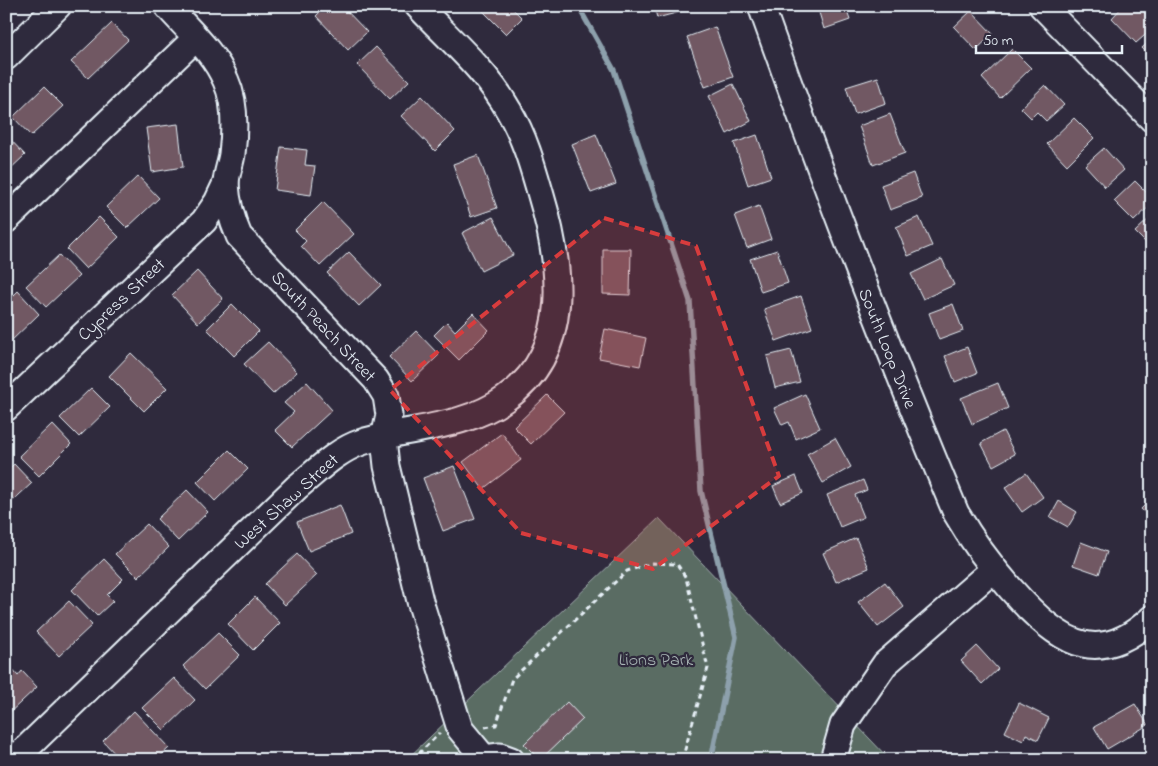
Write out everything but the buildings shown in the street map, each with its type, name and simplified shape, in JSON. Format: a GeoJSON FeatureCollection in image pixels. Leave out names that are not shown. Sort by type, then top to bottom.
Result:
{"type":"FeatureCollection","features":[{"type":"Feature","properties":{"kind":"street"},"geometry":{"type":"LineString","coordinates":[[6,57],[58,6]]}},
{"type":"Feature","properties":{"kind":"street","name":"South Peach Street"},"geometry":{"type":"LineString","coordinates":[[167,6],[214,57],[227,82],[233,106],[232,154],[226,182],[232,220],[239,236],[376,380],[386,396],[389,415],[384,438],[388,466],[420,601],[461,729]]}},
{"type":"Feature","properties":{"kind":"street","name":"West Shaw Street"},"geometry":{"type":"LineString","coordinates":[[14,760],[298,487],[343,450],[362,442],[459,421],[484,411],[506,399],[527,379],[541,359],[557,313],[558,281],[551,228],[529,153],[509,110],[483,74],[418,6]]}},
{"type":"Feature","properties":{"kind":"street","name":"South Loop Drive"},"geometry":{"type":"LineString","coordinates":[[761,6],[812,151],[921,431],[956,513],[972,540],[994,569],[1042,620],[1083,644],[1112,644],[1130,636],[1152,618]]}},
{"type":"Feature","properties":{"kind":"street"},"geometry":{"type":"LineString","coordinates":[[1042,6],[1152,119]]}},
{"type":"Feature","properties":{"kind":"street"},"geometry":{"type":"LineString","coordinates":[[6,220],[196,38]]}},
{"type":"Feature","properties":{"kind":"street","name":"Cypress Street"},"geometry":{"type":"LineString","coordinates":[[6,408],[204,221],[217,202],[226,182]]}},
{"type":"Feature","properties":{"kind":"street"},"geometry":{"type":"LineString","coordinates":[[833,760],[843,724],[886,664],[994,569]]}},
{"type":"Feature","properties":{"kind":"street"},"geometry":{"type":"LineString","coordinates":[[461,729],[484,759],[500,756],[511,760]]}},
{"type":"Feature","properties":{"kind":"path"},"geometry":{"type":"LineString","coordinates":[[412,760],[461,729],[496,725],[512,678],[627,571],[653,563],[677,564],[686,578],[708,668],[682,760]]}},
{"type":"Feature","properties":{"kind":"highlighted area"},"geometry":{"type":"Polygon","coordinates":[[[604,218],[696,246],[779,476],[653,569],[521,533],[390,390],[604,218]]]}},
{"type":"Feature","properties":{"kind":"green space","name":"Lions Park"},"geometry":{"type":"Polygon","coordinates":[[[659,518],[890,760],[406,760],[659,518]]]}},
{"type":"Feature","properties":{"kind":"waterway"},"geometry":{"type":"LineString","coordinates":[[578,6],[614,70],[690,301],[701,491],[736,637],[711,760]]}}]}
